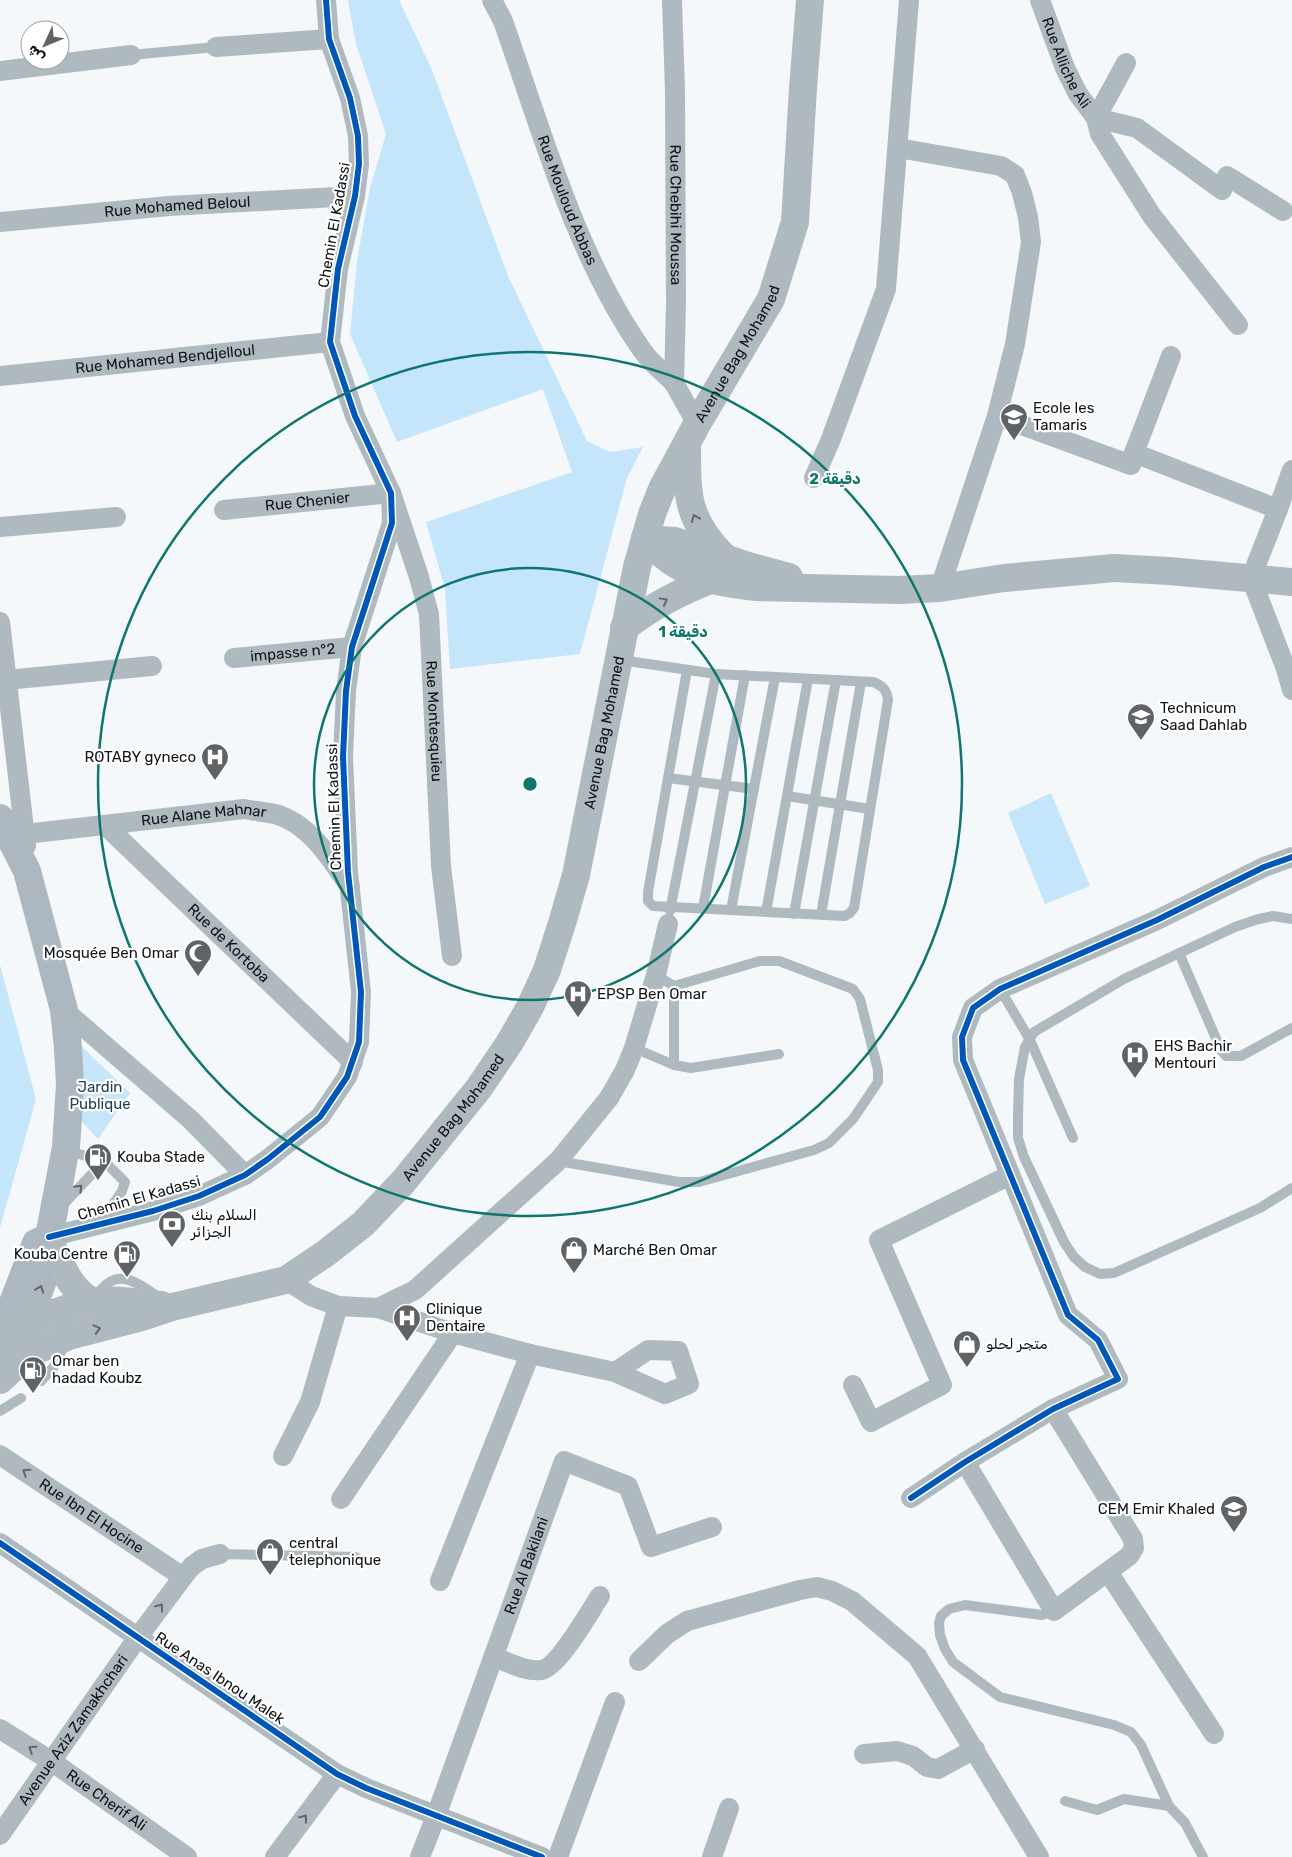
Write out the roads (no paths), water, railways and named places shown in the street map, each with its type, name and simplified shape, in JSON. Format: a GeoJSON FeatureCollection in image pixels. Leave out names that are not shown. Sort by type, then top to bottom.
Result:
{"type":"FeatureCollection","features":[{"type":"Feature","properties":{"kind":"main road","name":"Avenue Bag Mohamed"},"geometry":{"type":"LineString","coordinates":[[17,1365],[69,1336],[172,1307],[286,1280],[326,1253],[362,1224],[403,1182],[479,1088],[530,1008],[547,970],[564,920],[576,875],[617,659],[644,539],[662,489],[771,298],[795,222],[810,0]]}},
{"type":"Feature","properties":{"kind":"main road"},"geometry":{"type":"LineString","coordinates":[[692,434],[688,495],[692,512],[705,536],[717,568]]}},
{"type":"Feature","properties":{"kind":"main road"},"geometry":{"type":"LineString","coordinates":[[644,539],[675,541],[717,568],[766,571],[852,589],[899,590],[940,588],[1004,578],[1114,568],[1292,582]]}},
{"type":"Feature","properties":{"kind":"main road"},"geometry":{"type":"LineString","coordinates":[[624,628],[644,613],[717,568]]}},
{"type":"Feature","properties":{"kind":"main road"},"geometry":{"type":"LineString","coordinates":[[1251,578],[1292,595]]}},
{"type":"Feature","properties":{"kind":"main road"},"geometry":{"type":"LineString","coordinates":[[0,818],[27,871],[64,1010],[70,1085],[66,1147],[52,1234],[11,1335],[17,1365]]}},
{"type":"Feature","properties":{"kind":"main road"},"geometry":{"type":"LineString","coordinates":[[52,1234],[68,1279],[82,1296],[93,1302]]}},
{"type":"Feature","properties":{"kind":"main road"},"geometry":{"type":"LineString","coordinates":[[11,1335],[40,1319],[93,1302],[136,1302],[172,1307]]}},
{"type":"Feature","properties":{"kind":"street","name":"Chemin El Kadassi"},"geometry":{"type":"LineString","coordinates":[[52,1234],[100,1224],[199,1196],[245,1175],[320,1117],[347,1077],[359,1042],[361,992],[348,872],[343,757],[346,691],[352,648],[392,523],[391,493],[355,416],[330,342],[338,269],[355,196],[359,164],[358,136],[350,98],[329,39],[326,0]]}},
{"type":"Feature","properties":{"kind":"street","name":"Rue Mouloud Abbas"},"geometry":{"type":"LineString","coordinates":[[492,0],[503,21],[565,196],[600,281],[643,352],[674,383]]}},
{"type":"Feature","properties":{"kind":"street"},"geometry":{"type":"LineString","coordinates":[[814,478],[831,439],[886,289],[909,0]]}},
{"type":"Feature","properties":{"kind":"street","name":"Rue Alliche Ali"},"geometry":{"type":"LineString","coordinates":[[1040,0],[1065,68],[1078,94],[1096,118],[1126,64]]}},
{"type":"Feature","properties":{"kind":"street","name":"Rue Chebihi Moussa"},"geometry":{"type":"LineString","coordinates":[[670,4],[676,302],[674,383]]}},
{"type":"Feature","properties":{"kind":"street"},"geometry":{"type":"LineString","coordinates":[[216,48],[329,39]]}},
{"type":"Feature","properties":{"kind":"street"},"geometry":{"type":"LineString","coordinates":[[0,71],[131,55]]}},
{"type":"Feature","properties":{"kind":"street"},"geometry":{"type":"LineString","coordinates":[[1238,325],[1152,216],[1100,134],[1096,118],[1137,128],[1222,190],[1227,176],[1283,211]]}},
{"type":"Feature","properties":{"kind":"street"},"geometry":{"type":"LineString","coordinates":[[898,148],[1001,166],[1015,175],[1028,217],[1031,242],[1015,344],[997,416],[940,588]]}},
{"type":"Feature","properties":{"kind":"street","name":"Rue Mohamed Beloul"},"geometry":{"type":"LineString","coordinates":[[0,222],[169,206],[355,196]]}},
{"type":"Feature","properties":{"kind":"street","name":"Rue Mohamed Bendjelloul"},"geometry":{"type":"LineString","coordinates":[[0,376],[330,342]]}},
{"type":"Feature","properties":{"kind":"street"},"geometry":{"type":"LineString","coordinates":[[997,416],[1130,466],[1171,356]]}},
{"type":"Feature","properties":{"kind":"street"},"geometry":{"type":"LineString","coordinates":[[674,383],[692,434]]}},
{"type":"Feature","properties":{"kind":"street"},"geometry":{"type":"LineString","coordinates":[[1134,454],[1278,509]]}},
{"type":"Feature","properties":{"kind":"street"},"geometry":{"type":"LineString","coordinates":[[1292,470],[1251,578],[1286,669],[1292,690]]}},
{"type":"Feature","properties":{"kind":"street","name":"Rue Chenier"},"geometry":{"type":"LineString","coordinates":[[224,510],[391,493]]}},
{"type":"Feature","properties":{"kind":"street","name":"Rue Montesquieu"},"geometry":{"type":"LineString","coordinates":[[391,493],[419,577],[429,614],[441,866],[452,956]]}},
{"type":"Feature","properties":{"kind":"street"},"geometry":{"type":"LineString","coordinates":[[0,527],[116,517]]}},
{"type":"Feature","properties":{"kind":"street"},"geometry":{"type":"LineString","coordinates":[[0,622],[25,834],[27,871]]}},
{"type":"Feature","properties":{"kind":"street","name":"impasse n°2"},"geometry":{"type":"LineString","coordinates":[[234,658],[352,648]]}},
{"type":"Feature","properties":{"kind":"street"},"geometry":{"type":"LineString","coordinates":[[6,680],[152,666]]}},
{"type":"Feature","properties":{"kind":"street","name":"Rue Alane Mahnar"},"geometry":{"type":"LineString","coordinates":[[25,834],[244,809],[276,814],[302,828],[326,853],[351,889]]}},
{"type":"Feature","properties":{"kind":"street","name":"Rue de Kortoba"},"geometry":{"type":"LineString","coordinates":[[105,825],[353,1062]]}},
{"type":"Feature","properties":{"kind":"street"},"geometry":{"type":"LineString","coordinates":[[911,1498],[965,1462],[1053,1410],[1118,1379],[1098,1340],[1068,1315],[963,1060],[962,1037],[972,1008],[1000,989],[1157,920],[1264,867],[1292,857]]}},
{"type":"Feature","properties":{"kind":"street"},"geometry":{"type":"LineString","coordinates":[[378,1308],[415,1290],[558,1161],[609,1098],[625,1070],[634,1048],[656,975],[670,916]]}},
{"type":"Feature","properties":{"kind":"street"},"geometry":{"type":"LineString","coordinates":[[64,1010],[191,1120],[245,1175]]}},
{"type":"Feature","properties":{"kind":"street"},"geometry":{"type":"LineString","coordinates":[[854,1385],[871,1422],[942,1385],[880,1240],[1010,1175]]}},
{"type":"Feature","properties":{"kind":"street"},"geometry":{"type":"LineString","coordinates":[[286,1280],[311,1296],[338,1306],[378,1308],[453,1333],[530,1354],[615,1372]]}},
{"type":"Feature","properties":{"kind":"street"},"geometry":{"type":"LineString","coordinates":[[283,1456],[310,1402],[338,1306]]}},
{"type":"Feature","properties":{"kind":"street"},"geometry":{"type":"LineString","coordinates":[[341,1499],[453,1333]]}},
{"type":"Feature","properties":{"kind":"street"},"geometry":{"type":"LineString","coordinates":[[440,1581],[530,1354]]}},
{"type":"Feature","properties":{"kind":"street"},"geometry":{"type":"LineString","coordinates":[[965,1462],[1054,1611],[1129,1556],[1134,1548],[1134,1539],[1053,1410]]}},
{"type":"Feature","properties":{"kind":"street","name":"Rue Ibn El Hocine"},"geometry":{"type":"LineString","coordinates":[[0,1455],[183,1577]]}},
{"type":"Feature","properties":{"kind":"street","name":"Rue Al Bakilani"},"geometry":{"type":"LineString","coordinates":[[420,1857],[564,1461],[628,1486],[650,1547],[712,1527]]}},
{"type":"Feature","properties":{"kind":"street","name":"Rue Anas Ibnou Malek"},"geometry":{"type":"LineString","coordinates":[[0,1543],[337,1774],[366,1788],[542,1857]]}},
{"type":"Feature","properties":{"kind":"street","name":"Avenue Aziz Zamakhchari"},"geometry":{"type":"LineString","coordinates":[[0,1836],[138,1637],[183,1577],[192,1566],[202,1559],[207,1556],[220,1554]]}},
{"type":"Feature","properties":{"kind":"street"},"geometry":{"type":"LineString","coordinates":[[1108,1572],[1214,1734]]}},
{"type":"Feature","properties":{"kind":"street"},"geometry":{"type":"LineString","coordinates":[[639,1661],[667,1634],[687,1621],[800,1590],[817,1587],[832,1591],[852,1601],[918,1656],[1039,1857]]}},
{"type":"Feature","properties":{"kind":"street"},"geometry":{"type":"LineString","coordinates":[[494,1657],[528,1670],[543,1670],[556,1662],[600,1596]]}},
{"type":"Feature","properties":{"kind":"street"},"geometry":{"type":"LineString","coordinates":[[558,1857],[615,1702]]}},
{"type":"Feature","properties":{"kind":"street","name":"Rue Cherif Ali"},"geometry":{"type":"LineString","coordinates":[[0,1728],[51,1761],[186,1857]]}},
{"type":"Feature","properties":{"kind":"street"},"geometry":{"type":"LineString","coordinates":[[864,1754],[897,1751],[913,1756],[927,1767],[938,1769],[975,1749]]}},
{"type":"Feature","properties":{"kind":"street"},"geometry":{"type":"LineString","coordinates":[[275,1857],[337,1774]]}},
{"type":"Feature","properties":{"kind":"street"},"geometry":{"type":"LineString","coordinates":[[712,1857],[729,1808]]}},
{"type":"Feature","properties":{"kind":"lane"},"geometry":{"type":"LineString","coordinates":[[131,55],[216,48]]}},
{"type":"Feature","properties":{"kind":"lane"},"geometry":{"type":"LineString","coordinates":[[617,659],[716,674],[874,682],[882,685],[887,693],[888,700],[854,908],[850,913],[845,916],[703,908],[670,916],[648,901],[687,670]]}},
{"type":"Feature","properties":{"kind":"lane"},"geometry":{"type":"LineString","coordinates":[[670,916],[716,674]]}},
{"type":"Feature","properties":{"kind":"lane"},"geometry":{"type":"LineString","coordinates":[[703,908],[745,675]]}},
{"type":"Feature","properties":{"kind":"lane"},"geometry":{"type":"LineString","coordinates":[[731,910],[775,677]]}},
{"type":"Feature","properties":{"kind":"lane"},"geometry":{"type":"LineString","coordinates":[[766,912],[808,679]]}},
{"type":"Feature","properties":{"kind":"lane"},"geometry":{"type":"LineString","coordinates":[[794,914],[836,680]]}},
{"type":"Feature","properties":{"kind":"lane"},"geometry":{"type":"LineString","coordinates":[[821,915],[861,682]]}},
{"type":"Feature","properties":{"kind":"lane"},"geometry":{"type":"LineString","coordinates":[[668,778],[754,789]]}},
{"type":"Feature","properties":{"kind":"lane"},"geometry":{"type":"LineString","coordinates":[[787,796],[870,809]]}},
{"type":"Feature","properties":{"kind":"lane"},"geometry":{"type":"LineString","coordinates":[[1292,919],[1273,916],[1255,920],[1179,953],[1103,990],[1034,1032],[1025,1047],[1019,1079],[1018,1138],[1024,1158],[1064,1242],[1074,1257],[1085,1267],[1100,1274],[1114,1273],[1260,1208],[1292,1188]]}},
{"type":"Feature","properties":{"kind":"lane"},"geometry":{"type":"LineString","coordinates":[[1179,953],[1221,1050],[1226,1056],[1241,1056],[1292,1028]]}},
{"type":"Feature","properties":{"kind":"lane"},"geometry":{"type":"LineString","coordinates":[[558,1161],[679,1182],[699,1182],[814,1150],[829,1143],[853,1119],[878,1082],[878,1070],[863,1008],[860,999],[853,989],[779,961],[760,961],[674,986],[656,975]]}},
{"type":"Feature","properties":{"kind":"lane"},"geometry":{"type":"LineString","coordinates":[[674,986],[674,1065]]}},
{"type":"Feature","properties":{"kind":"lane"},"geometry":{"type":"LineString","coordinates":[[1000,989],[1030,1040],[1073,1138]]}},
{"type":"Feature","properties":{"kind":"lane"},"geometry":{"type":"LineString","coordinates":[[634,1048],[674,1065],[691,1068],[779,1054]]}},
{"type":"Feature","properties":{"kind":"lane"},"geometry":{"type":"LineString","coordinates":[[66,1147],[79,1154],[104,1161],[125,1182],[124,1187],[100,1224]]}},
{"type":"Feature","properties":{"kind":"lane"},"geometry":{"type":"LineString","coordinates":[[52,1234],[104,1161]]}},
{"type":"Feature","properties":{"kind":"lane"},"geometry":{"type":"LineString","coordinates":[[41,1381],[53,1368],[69,1336]]}},
{"type":"Feature","properties":{"kind":"lane"},"geometry":{"type":"LineString","coordinates":[[0,1411],[21,1398]]}},
{"type":"Feature","properties":{"kind":"lane"},"geometry":{"type":"LineString","coordinates":[[220,1554],[356,1557]]}},
{"type":"Feature","properties":{"kind":"lane"},"geometry":{"type":"LineString","coordinates":[[1054,1611],[1042,1615],[965,1605],[949,1609],[940,1616],[940,1635],[945,1650],[953,1662],[1000,1697],[1114,1725],[1131,1732],[1148,1758],[1170,1806],[1184,1823],[1203,1857]]}},
{"type":"Feature","properties":{"kind":"lane"},"geometry":{"type":"LineString","coordinates":[[1064,1801],[1097,1810],[1124,1799],[1170,1806]]}},
{"type":"Feature","properties":{"kind":"place","name":"Ecole les Tamaris"},"geometry":{"type":"Point","coordinates":[1014,441]}},
{"type":"Feature","properties":{"kind":"place","name":"Technicum Saad Dahlab"},"geometry":{"type":"Point","coordinates":[1141,741]}},
{"type":"Feature","properties":{"kind":"place","name":"ROTABY gyneco"},"geometry":{"type":"Point","coordinates":[215,781]}},
{"type":"Feature","properties":{"kind":"place","name":"Mosquée Ben Omar"},"geometry":{"type":"Point","coordinates":[198,977]}},
{"type":"Feature","properties":{"kind":"place","name":"EPSP Ben Omar"},"geometry":{"type":"Point","coordinates":[578,1018]}},
{"type":"Feature","properties":{"kind":"place","name":"EHS Bachir Mentouri"},"geometry":{"type":"Point","coordinates":[1135,1079]}},
{"type":"Feature","properties":{"kind":"place","name":"Kouba Stade"},"geometry":{"type":"Point","coordinates":[98,1181]}},
{"type":"Feature","properties":{"kind":"place","name":"السلام بنك الجزائر"},"geometry":{"type":"Point","coordinates":[172,1248]}},
{"type":"Feature","properties":{"kind":"place","name":"Marché Ben Omar"},"geometry":{"type":"Point","coordinates":[574,1274]}},
{"type":"Feature","properties":{"kind":"place","name":"Kouba Centre"},"geometry":{"type":"Point","coordinates":[127,1278]}},
{"type":"Feature","properties":{"kind":"place","name":"Clinique Dentaire"},"geometry":{"type":"Point","coordinates":[407,1342]}},
{"type":"Feature","properties":{"kind":"place","name":"متجر لحلو"},"geometry":{"type":"Point","coordinates":[967,1368]}},
{"type":"Feature","properties":{"kind":"place","name":"Omar ben hadad Koubz"},"geometry":{"type":"Point","coordinates":[33,1394]}},
{"type":"Feature","properties":{"kind":"place","name":"CEM Emir Khaled"},"geometry":{"type":"Point","coordinates":[1234,1533]}},
{"type":"Feature","properties":{"kind":"place","name":"central telephonique"},"geometry":{"type":"Point","coordinates":[270,1576]}},
{"type":"Feature","properties":{"kind":"park label","name":"Jardin Publique"},"geometry":{"type":"Point","coordinates":[100,1096]}}]}
